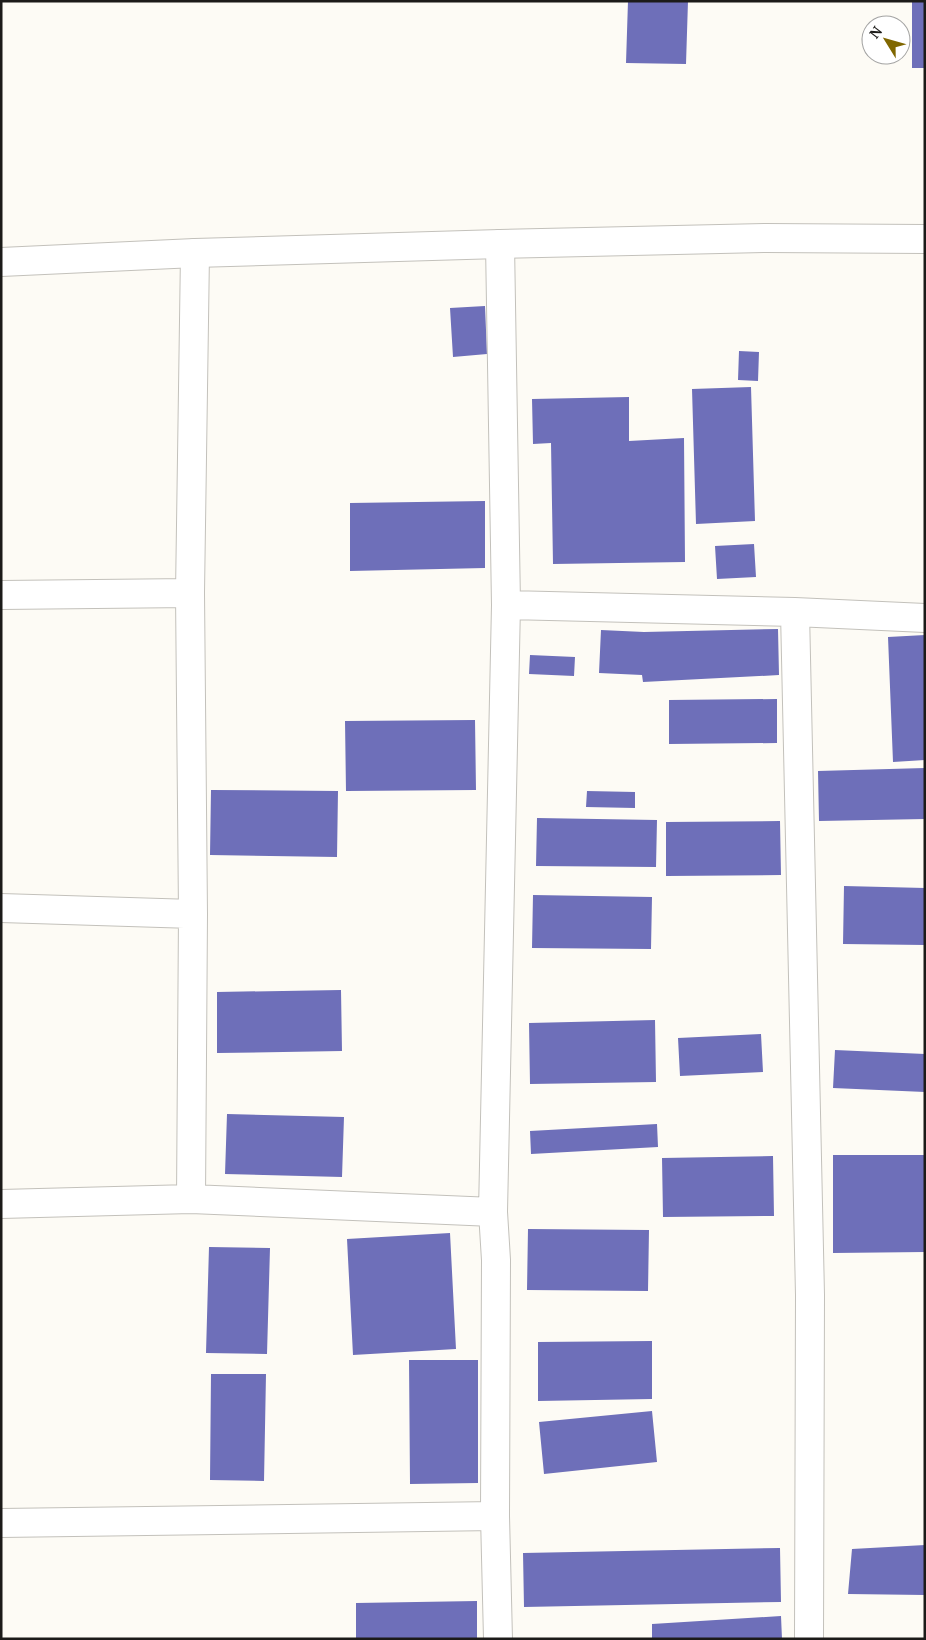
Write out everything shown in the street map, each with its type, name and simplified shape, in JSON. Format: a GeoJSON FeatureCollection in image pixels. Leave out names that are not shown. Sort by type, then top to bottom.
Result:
{"type":"FeatureCollection","features":[{"type":"Feature","properties":{"kind":"street"},"geometry":{"type":"LineString","coordinates":[[1,262],[195,252],[500,244],[766,238],[925,239]]}},
{"type":"Feature","properties":{"kind":"street"},"geometry":{"type":"LineString","coordinates":[[498,1639],[495,1516],[496,1260],[493,1212],[506,604],[500,244]]}},
{"type":"Feature","properties":{"kind":"street"},"geometry":{"type":"LineString","coordinates":[[191,1199],[193,914],[190,593],[195,252]]}},
{"type":"Feature","properties":{"kind":"street"},"geometry":{"type":"LineString","coordinates":[[1,594],[190,593]]}},
{"type":"Feature","properties":{"kind":"street"},"geometry":{"type":"LineString","coordinates":[[506,604],[795,612],[925,618]]}},
{"type":"Feature","properties":{"kind":"street"},"geometry":{"type":"LineString","coordinates":[[795,612],[810,1285],[809,1639]]}},
{"type":"Feature","properties":{"kind":"street"},"geometry":{"type":"LineString","coordinates":[[1,908],[193,914]]}},
{"type":"Feature","properties":{"kind":"street"},"geometry":{"type":"LineString","coordinates":[[1,1204],[191,1199],[493,1212]]}},
{"type":"Feature","properties":{"kind":"street"},"geometry":{"type":"LineString","coordinates":[[1,1523],[495,1516]]}},
{"type":"Feature","properties":{"kind":"building"},"geometry":{"type":"Polygon","coordinates":[[[628,1],[688,1],[686,64],[626,63],[628,1]]]}},
{"type":"Feature","properties":{"kind":"building"},"geometry":{"type":"Polygon","coordinates":[[[912,1],[925,1],[925,68],[912,68],[912,1]]]}},
{"type":"Feature","properties":{"kind":"building"},"geometry":{"type":"Polygon","coordinates":[[[485,306],[487,354],[453,357],[450,308],[485,306]]]}},
{"type":"Feature","properties":{"kind":"building"},"geometry":{"type":"Polygon","coordinates":[[[739,351],[759,352],[758,381],[738,380],[739,351]]]}},
{"type":"Feature","properties":{"kind":"building"},"geometry":{"type":"Polygon","coordinates":[[[751,387],[755,521],[696,524],[692,389],[751,387]]]}},
{"type":"Feature","properties":{"kind":"building"},"geometry":{"type":"Polygon","coordinates":[[[629,397],[629,441],[684,438],[685,562],[553,564],[551,443],[533,444],[532,399],[629,397]]]}},
{"type":"Feature","properties":{"kind":"building"},"geometry":{"type":"Polygon","coordinates":[[[485,501],[485,568],[350,571],[350,503],[485,501]]]}},
{"type":"Feature","properties":{"kind":"building"},"geometry":{"type":"Polygon","coordinates":[[[754,544],[756,577],[717,579],[715,546],[754,544]]]}},
{"type":"Feature","properties":{"kind":"building"},"geometry":{"type":"Polygon","coordinates":[[[778,629],[779,675],[643,682],[642,675],[599,673],[601,630],[644,632],[778,629]]]}},
{"type":"Feature","properties":{"kind":"building"},"geometry":{"type":"Polygon","coordinates":[[[925,635],[925,760],[893,762],[888,637],[925,635]]]}},
{"type":"Feature","properties":{"kind":"building"},"geometry":{"type":"Polygon","coordinates":[[[530,655],[575,657],[574,676],[529,674],[530,655]]]}},
{"type":"Feature","properties":{"kind":"building"},"geometry":{"type":"Polygon","coordinates":[[[777,699],[777,743],[669,744],[669,700],[777,699]]]}},
{"type":"Feature","properties":{"kind":"building"},"geometry":{"type":"Polygon","coordinates":[[[475,720],[476,790],[346,791],[345,721],[475,720]]]}},
{"type":"Feature","properties":{"kind":"building"},"geometry":{"type":"Polygon","coordinates":[[[925,768],[925,819],[819,821],[818,771],[925,768]]]}},
{"type":"Feature","properties":{"kind":"building"},"geometry":{"type":"Polygon","coordinates":[[[211,790],[338,791],[337,857],[210,855],[211,790]]]}},
{"type":"Feature","properties":{"kind":"building"},"geometry":{"type":"Polygon","coordinates":[[[587,791],[635,792],[635,808],[586,807],[587,791]]]}},
{"type":"Feature","properties":{"kind":"building"},"geometry":{"type":"Polygon","coordinates":[[[537,818],[657,820],[656,867],[536,866],[537,818]]]}},
{"type":"Feature","properties":{"kind":"building"},"geometry":{"type":"Polygon","coordinates":[[[780,821],[781,875],[666,876],[666,822],[780,821]]]}},
{"type":"Feature","properties":{"kind":"building"},"geometry":{"type":"Polygon","coordinates":[[[844,886],[925,888],[925,945],[843,944],[844,886]]]}},
{"type":"Feature","properties":{"kind":"building"},"geometry":{"type":"Polygon","coordinates":[[[533,895],[652,897],[651,949],[532,948],[533,895]]]}},
{"type":"Feature","properties":{"kind":"building"},"geometry":{"type":"Polygon","coordinates":[[[341,990],[342,1051],[217,1053],[217,992],[341,990]]]}},
{"type":"Feature","properties":{"kind":"building"},"geometry":{"type":"Polygon","coordinates":[[[655,1020],[656,1082],[530,1084],[529,1023],[655,1020]]]}},
{"type":"Feature","properties":{"kind":"building"},"geometry":{"type":"Polygon","coordinates":[[[761,1034],[763,1072],[680,1076],[678,1038],[761,1034]]]}},
{"type":"Feature","properties":{"kind":"building"},"geometry":{"type":"Polygon","coordinates":[[[835,1050],[925,1054],[925,1092],[833,1088],[835,1050]]]}},
{"type":"Feature","properties":{"kind":"building"},"geometry":{"type":"Polygon","coordinates":[[[227,1114],[344,1117],[342,1177],[225,1174],[227,1114]]]}},
{"type":"Feature","properties":{"kind":"building"},"geometry":{"type":"Polygon","coordinates":[[[657,1124],[658,1147],[531,1154],[530,1131],[657,1124]]]}},
{"type":"Feature","properties":{"kind":"building"},"geometry":{"type":"Polygon","coordinates":[[[833,1155],[925,1155],[925,1252],[833,1253],[833,1155]]]}},
{"type":"Feature","properties":{"kind":"building"},"geometry":{"type":"Polygon","coordinates":[[[773,1156],[774,1216],[663,1217],[662,1158],[773,1156]]]}},
{"type":"Feature","properties":{"kind":"building"},"geometry":{"type":"Polygon","coordinates":[[[528,1229],[649,1230],[648,1291],[527,1290],[528,1229]]]}},
{"type":"Feature","properties":{"kind":"building"},"geometry":{"type":"Polygon","coordinates":[[[450,1233],[456,1349],[353,1355],[347,1239],[450,1233]]]}},
{"type":"Feature","properties":{"kind":"building"},"geometry":{"type":"Polygon","coordinates":[[[209,1247],[270,1248],[267,1354],[206,1353],[209,1247]]]}},
{"type":"Feature","properties":{"kind":"building"},"geometry":{"type":"Polygon","coordinates":[[[652,1341],[652,1399],[538,1401],[538,1342],[652,1341]]]}},
{"type":"Feature","properties":{"kind":"building"},"geometry":{"type":"Polygon","coordinates":[[[409,1360],[478,1360],[478,1483],[410,1484],[409,1360]]]}},
{"type":"Feature","properties":{"kind":"building"},"geometry":{"type":"Polygon","coordinates":[[[211,1374],[266,1374],[264,1481],[210,1480],[211,1374]]]}},
{"type":"Feature","properties":{"kind":"building"},"geometry":{"type":"Polygon","coordinates":[[[652,1411],[657,1462],[544,1474],[539,1422],[652,1411]]]}},
{"type":"Feature","properties":{"kind":"building"},"geometry":{"type":"Polygon","coordinates":[[[925,1545],[925,1595],[848,1594],[852,1549],[925,1545]]]}},
{"type":"Feature","properties":{"kind":"building"},"geometry":{"type":"Polygon","coordinates":[[[780,1548],[781,1602],[524,1607],[523,1553],[780,1548]]]}},
{"type":"Feature","properties":{"kind":"building"},"geometry":{"type":"Polygon","coordinates":[[[477,1601],[477,1639],[356,1639],[356,1603],[477,1601]]]}},
{"type":"Feature","properties":{"kind":"building"},"geometry":{"type":"Polygon","coordinates":[[[781,1616],[782,1639],[652,1639],[652,1624],[781,1616]]]}}]}
